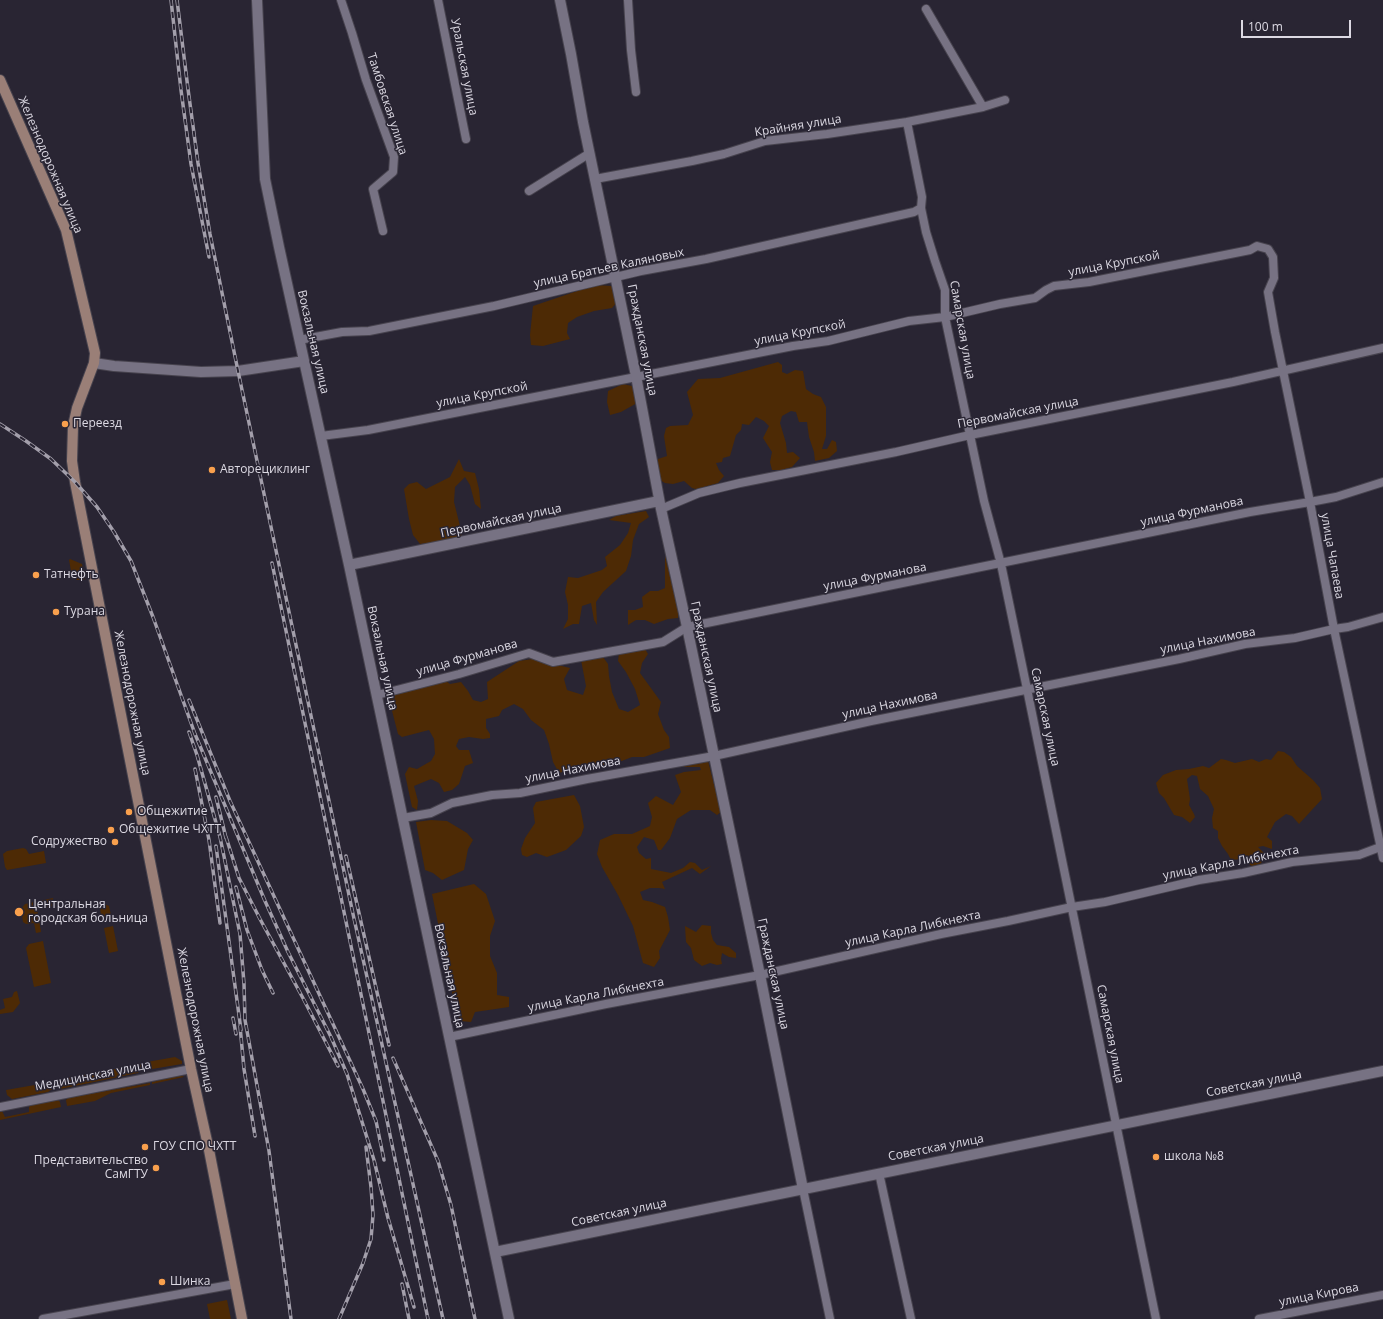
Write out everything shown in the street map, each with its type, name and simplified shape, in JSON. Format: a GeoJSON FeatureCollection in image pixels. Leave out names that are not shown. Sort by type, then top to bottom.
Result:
{"type":"FeatureCollection","features":[{"type":"Feature","properties":{"kind":"main road","name":"Железнодорожная улица"},"geometry":{"type":"LineString","coordinates":[[0,80],[66,230],[94,346],[94,363],[77,408],[73,426],[72,461],[75,482],[242,1319]]}},
{"type":"Feature","properties":{"kind":"street","name":"Вокзальная улица"},"geometry":{"type":"LineString","coordinates":[[257,0],[265,179],[510,1319]]}},
{"type":"Feature","properties":{"kind":"street","name":"Тамбовская улица"},"geometry":{"type":"LineString","coordinates":[[341,0],[366,80],[394,157],[393,172],[373,189],[383,231]]}},
{"type":"Feature","properties":{"kind":"street","name":"Уральская улица"},"geometry":{"type":"LineString","coordinates":[[438,0],[466,139]]}},
{"type":"Feature","properties":{"kind":"street","name":"Гражданская улица"},"geometry":{"type":"LineString","coordinates":[[560,0],[636,376],[660,505],[760,975],[830,1319]]}},
{"type":"Feature","properties":{"kind":"street"},"geometry":{"type":"LineString","coordinates":[[628,0],[631,50],[636,92]]}},
{"type":"Feature","properties":{"kind":"street"},"geometry":{"type":"LineString","coordinates":[[926,9],[983,107]]}},
{"type":"Feature","properties":{"kind":"street","name":"Крайняя улица"},"geometry":{"type":"LineString","coordinates":[[595,179],[698,160],[724,154],[765,141],[827,134],[907,122],[983,107],[1005,100]]}},
{"type":"Feature","properties":{"kind":"street","name":"Самарская улица"},"geometry":{"type":"LineString","coordinates":[[907,122],[922,197],[921,208],[930,246],[945,290],[945,317],[984,502],[1001,564],[1156,1319]]}},
{"type":"Feature","properties":{"kind":"street"},"geometry":{"type":"LineString","coordinates":[[529,191],[590,153]]}},
{"type":"Feature","properties":{"kind":"street","name":"улица Братьев Каляновых"},"geometry":{"type":"LineString","coordinates":[[299,340],[342,332],[369,331],[494,306],[641,271],[706,259],[906,214],[921,208]]}},
{"type":"Feature","properties":{"kind":"street","name":"улица Крупской"},"geometry":{"type":"LineString","coordinates":[[321,436],[368,430],[636,376],[793,346],[828,341],[909,321],[945,317],[1000,304],[1035,298],[1054,286],[1089,282],[1250,250],[1257,246],[1268,249],[1273,258]]}},
{"type":"Feature","properties":{"kind":"street","name":"улица Чапаева"},"geometry":{"type":"LineString","coordinates":[[1273,258],[1274,278],[1268,292],[1275,332],[1284,370],[1334,629],[1382,846],[1383,858]]}},
{"type":"Feature","properties":{"kind":"street","name":"Первомайская улица"},"geometry":{"type":"LineString","coordinates":[[349,565],[660,505],[740,483],[1234,382],[1383,348]]}},
{"type":"Feature","properties":{"kind":"street"},"geometry":{"type":"LineString","coordinates":[[94,363],[114,366],[202,372],[238,371],[304,361]]}},
{"type":"Feature","properties":{"kind":"street","name":"улица Фурманова"},"geometry":{"type":"LineString","coordinates":[[377,695],[459,674],[529,653],[553,662],[663,642],[687,627],[1250,512],[1336,497],[1383,482]]}},
{"type":"Feature","properties":{"kind":"street","name":"улица Нахимова"},"geometry":{"type":"LineString","coordinates":[[403,818],[432,813],[452,803],[492,795],[520,793],[587,779],[714,756],[871,721],[1179,659],[1245,644],[1295,638],[1348,627],[1383,617]]}},
{"type":"Feature","properties":{"kind":"street","name":"улица Карла Либкнехта"},"geometry":{"type":"LineString","coordinates":[[449,1037],[606,1004],[760,975],[940,934],[1072,907],[1105,902],[1199,880],[1243,873],[1292,862],[1359,854],[1382,846]]}},
{"type":"Feature","properties":{"kind":"street","name":"Медицинская улица"},"geometry":{"type":"LineString","coordinates":[[0,1107],[192,1069]]}},
{"type":"Feature","properties":{"kind":"street","name":"Советская улица"},"geometry":{"type":"LineString","coordinates":[[495,1252],[1383,1071]]}},
{"type":"Feature","properties":{"kind":"street"},"geometry":{"type":"LineString","coordinates":[[879,1173],[911,1319]]}},
{"type":"Feature","properties":{"kind":"street"},"geometry":{"type":"LineString","coordinates":[[43,1319],[235,1284]]}},
{"type":"Feature","properties":{"kind":"street","name":"улица Кирова"},"geometry":{"type":"LineString","coordinates":[[1259,1319],[1383,1295]]}},
{"type":"Feature","properties":{"kind":"shaded area"},"geometry":{"type":"Polygon","coordinates":[[[595,285],[612,286],[617,302],[612,308],[594,311],[577,317],[568,323],[567,333],[570,339],[543,346],[531,345],[530,335],[533,306],[595,285]]]}},
{"type":"Feature","properties":{"kind":"shaded area"},"geometry":{"type":"Polygon","coordinates":[[[778,362],[782,365],[782,372],[787,374],[795,370],[803,371],[806,389],[821,397],[826,407],[826,436],[822,449],[827,449],[832,440],[836,442],[837,451],[829,458],[815,461],[807,422],[799,422],[796,412],[791,411],[782,416],[780,423],[786,443],[787,453],[793,452],[800,458],[792,467],[781,470],[772,470],[770,462],[772,452],[763,438],[769,426],[764,421],[756,417],[749,425],[742,424],[741,430],[736,435],[730,456],[723,458],[722,462],[716,463],[724,476],[718,483],[696,489],[692,488],[684,481],[673,484],[665,483],[660,480],[656,469],[658,459],[667,456],[664,436],[666,428],[670,426],[688,425],[693,415],[687,392],[698,379],[720,378],[778,362]]]}},
{"type":"Feature","properties":{"kind":"shaded area"},"geometry":{"type":"Polygon","coordinates":[[[623,384],[632,386],[637,394],[637,403],[621,412],[610,415],[607,402],[608,391],[623,384]]]}},
{"type":"Feature","properties":{"kind":"shaded area"},"geometry":{"type":"Polygon","coordinates":[[[459,459],[464,471],[475,473],[479,489],[481,509],[475,504],[470,485],[465,477],[455,487],[454,502],[462,534],[461,536],[444,541],[420,544],[413,535],[404,489],[409,484],[417,482],[426,489],[450,477],[459,459]]]}},
{"type":"Feature","properties":{"kind":"shaded area"},"geometry":{"type":"Polygon","coordinates":[[[646,511],[649,517],[639,524],[633,540],[631,556],[626,571],[603,592],[596,602],[597,625],[594,620],[591,603],[582,606],[579,624],[573,624],[563,629],[568,619],[568,605],[565,592],[568,577],[578,578],[602,570],[607,566],[605,557],[620,545],[628,533],[631,523],[609,520],[616,516],[646,511]]]}},
{"type":"Feature","properties":{"kind":"shaded area"},"geometry":{"type":"Polygon","coordinates":[[[665,555],[678,611],[678,618],[668,619],[654,624],[645,620],[636,620],[628,625],[628,610],[635,610],[643,607],[642,597],[650,591],[658,591],[665,588],[665,555]]]}},
{"type":"Feature","properties":{"kind":"shaded area"},"geometry":{"type":"Polygon","coordinates":[[[70,559],[82,564],[85,579],[77,580],[72,576],[70,559]]]}},
{"type":"Feature","properties":{"kind":"shaded area"},"geometry":{"type":"Polygon","coordinates":[[[645,649],[648,654],[642,663],[640,673],[661,702],[658,714],[664,730],[669,737],[670,748],[644,757],[632,757],[614,764],[569,770],[559,773],[553,762],[544,730],[531,720],[523,709],[514,704],[502,710],[499,716],[486,719],[486,728],[490,734],[490,738],[483,739],[469,737],[459,739],[456,746],[459,750],[469,750],[473,763],[465,766],[459,784],[452,790],[444,792],[439,783],[431,779],[414,786],[418,801],[417,810],[412,807],[405,774],[409,767],[417,769],[431,761],[435,754],[434,739],[429,730],[402,737],[398,734],[390,703],[390,696],[446,681],[450,684],[461,682],[473,700],[481,702],[488,699],[487,682],[519,661],[533,659],[570,668],[564,679],[567,690],[583,695],[586,686],[581,660],[603,657],[608,664],[612,692],[619,709],[628,712],[640,705],[635,689],[618,661],[619,653],[645,649]]]}},
{"type":"Feature","properties":{"kind":"shaded area"},"geometry":{"type":"Polygon","coordinates":[[[1278,751],[1284,752],[1291,757],[1297,766],[1313,780],[1320,788],[1322,799],[1299,824],[1292,816],[1286,814],[1275,822],[1267,837],[1272,841],[1272,849],[1263,846],[1258,847],[1264,853],[1264,860],[1260,864],[1252,866],[1241,859],[1231,860],[1218,838],[1218,831],[1213,828],[1212,818],[1214,809],[1208,796],[1200,789],[1197,776],[1192,775],[1187,779],[1190,799],[1189,805],[1195,817],[1190,823],[1182,817],[1174,815],[1164,798],[1159,793],[1156,783],[1163,775],[1176,770],[1203,766],[1209,768],[1221,759],[1235,763],[1252,759],[1259,762],[1266,759],[1271,760],[1278,751]]]}},
{"type":"Feature","properties":{"kind":"shaded area"},"geometry":{"type":"Polygon","coordinates":[[[708,761],[721,812],[717,815],[710,810],[691,810],[677,819],[670,838],[661,850],[658,850],[654,840],[644,837],[637,847],[639,853],[646,859],[651,858],[651,869],[671,873],[683,868],[690,862],[695,863],[702,870],[711,866],[700,874],[692,868],[662,882],[665,889],[650,888],[640,892],[643,900],[665,907],[668,917],[670,930],[659,951],[660,958],[654,967],[643,963],[633,926],[602,867],[597,854],[600,840],[614,834],[632,834],[650,826],[652,817],[648,803],[656,796],[673,805],[681,792],[675,775],[684,772],[701,770],[700,767],[682,767],[708,761]]]}},
{"type":"Feature","properties":{"kind":"shaded area"},"geometry":{"type":"Polygon","coordinates":[[[574,795],[580,806],[584,827],[581,836],[566,850],[547,857],[536,853],[527,857],[522,855],[521,849],[525,838],[535,823],[533,808],[536,802],[574,795]]]}},
{"type":"Feature","properties":{"kind":"shaded area"},"geometry":{"type":"Polygon","coordinates":[[[431,820],[447,821],[467,833],[473,840],[468,849],[464,870],[442,880],[433,873],[425,870],[416,822],[431,820]]]}},
{"type":"Feature","properties":{"kind":"shaded area"},"geometry":{"type":"Polygon","coordinates":[[[23,848],[26,849],[29,854],[44,851],[46,863],[7,870],[5,867],[3,854],[7,851],[23,848]]]}},
{"type":"Feature","properties":{"kind":"shaded area"},"geometry":{"type":"Polygon","coordinates":[[[474,884],[486,894],[495,921],[490,936],[490,956],[497,973],[497,995],[509,997],[509,1007],[475,1012],[471,1022],[460,1021],[454,1002],[432,894],[474,884]]]}},
{"type":"Feature","properties":{"kind":"shaded area"},"geometry":{"type":"Polygon","coordinates":[[[53,898],[54,906],[37,909],[41,932],[36,933],[34,923],[26,924],[23,922],[21,909],[25,904],[53,898]]]}},
{"type":"Feature","properties":{"kind":"shaded area"},"geometry":{"type":"Polygon","coordinates":[[[103,904],[109,906],[112,920],[102,922],[100,908],[103,904]]]}},
{"type":"Feature","properties":{"kind":"shaded area"},"geometry":{"type":"Polygon","coordinates":[[[702,925],[711,926],[713,940],[717,945],[729,947],[736,953],[736,958],[729,957],[722,953],[722,964],[717,965],[710,963],[702,966],[694,960],[691,948],[686,942],[685,926],[696,932],[702,925]]]}},
{"type":"Feature","properties":{"kind":"shaded area"},"geometry":{"type":"Polygon","coordinates":[[[113,926],[118,951],[109,953],[104,928],[113,926]]]}},
{"type":"Feature","properties":{"kind":"shaded area"},"geometry":{"type":"Polygon","coordinates":[[[43,941],[51,983],[34,987],[26,948],[29,944],[43,941]]]}},
{"type":"Feature","properties":{"kind":"shaded area"},"geometry":{"type":"Polygon","coordinates":[[[17,991],[20,1003],[13,1012],[0,1014],[0,1010],[5,1008],[3,999],[12,997],[14,992],[17,991]]]}},
{"type":"Feature","properties":{"kind":"shaded area"},"geometry":{"type":"Polygon","coordinates":[[[175,1057],[182,1061],[182,1064],[152,1069],[148,1067],[147,1062],[175,1057]]]}},
{"type":"Feature","properties":{"kind":"shaded area"},"geometry":{"type":"Polygon","coordinates":[[[141,1064],[138,1073],[60,1089],[58,1088],[57,1080],[141,1064]]]}},
{"type":"Feature","properties":{"kind":"shaded area"},"geometry":{"type":"Polygon","coordinates":[[[181,1075],[184,1077],[152,1084],[152,1082],[181,1075]]]}},
{"type":"Feature","properties":{"kind":"shaded area"},"geometry":{"type":"Polygon","coordinates":[[[52,1082],[52,1089],[48,1092],[12,1099],[7,1095],[6,1090],[52,1082]]]}},
{"type":"Feature","properties":{"kind":"shaded area"},"geometry":{"type":"Polygon","coordinates":[[[150,1083],[150,1085],[111,1093],[95,1101],[67,1106],[66,1100],[68,1098],[150,1083]]]}},
{"type":"Feature","properties":{"kind":"shaded area"},"geometry":{"type":"Polygon","coordinates":[[[58,1100],[61,1107],[0,1120],[0,1111],[2,1111],[5,1117],[29,1112],[29,1107],[31,1105],[58,1100]]]}},
{"type":"Feature","properties":{"kind":"shaded area"},"geometry":{"type":"Polygon","coordinates":[[[227,1300],[231,1319],[210,1319],[207,1304],[227,1300]]]}},
{"type":"Feature","properties":{"kind":"railway"},"geometry":{"type":"LineString","coordinates":[[171,0],[191,164],[209,257]]}},
{"type":"Feature","properties":{"kind":"railway"},"geometry":{"type":"LineString","coordinates":[[177,0],[198,163],[210,234],[353,914],[443,1319]]}},
{"type":"Feature","properties":{"kind":"railway"},"geometry":{"type":"LineString","coordinates":[[0,424],[51,459],[75,482],[97,507],[131,561],[153,617],[195,734],[265,901],[288,952],[331,1037],[347,1074],[374,1160],[388,1218],[414,1307]]}},
{"type":"Feature","properties":{"kind":"railway"},"geometry":{"type":"LineString","coordinates":[[272,563],[428,1319]]}},
{"type":"Feature","properties":{"kind":"railway"},"geometry":{"type":"LineString","coordinates":[[189,700],[230,801],[363,1089],[376,1121],[384,1160]]}},
{"type":"Feature","properties":{"kind":"railway"},"geometry":{"type":"LineString","coordinates":[[189,732],[220,837],[240,934],[245,1020],[269,1151],[291,1319]]}},
{"type":"Feature","properties":{"kind":"railway"},"geometry":{"type":"LineString","coordinates":[[195,769],[209,840],[220,923]]}},
{"type":"Feature","properties":{"kind":"railway"},"geometry":{"type":"LineString","coordinates":[[216,797],[226,838]]}},
{"type":"Feature","properties":{"kind":"railway"},"geometry":{"type":"LineString","coordinates":[[226,837],[239,878],[338,1066]]}},
{"type":"Feature","properties":{"kind":"railway"},"geometry":{"type":"LineString","coordinates":[[216,846],[241,1030]]}},
{"type":"Feature","properties":{"kind":"railway"},"geometry":{"type":"LineString","coordinates":[[346,856],[389,1045]]}},
{"type":"Feature","properties":{"kind":"railway"},"geometry":{"type":"LineString","coordinates":[[236,887],[247,930],[262,970],[273,993]]}},
{"type":"Feature","properties":{"kind":"railway"},"geometry":{"type":"LineString","coordinates":[[233,1018],[236,1034]]}},
{"type":"Feature","properties":{"kind":"railway"},"geometry":{"type":"LineString","coordinates":[[240,1026],[244,1069],[255,1136]]}},
{"type":"Feature","properties":{"kind":"railway"},"geometry":{"type":"LineString","coordinates":[[393,1058],[438,1161],[451,1205],[475,1319]]}},
{"type":"Feature","properties":{"kind":"railway"},"geometry":{"type":"LineString","coordinates":[[339,1319],[363,1263],[371,1239],[373,1215],[366,1147]]}},
{"type":"Feature","properties":{"kind":"railway"},"geometry":{"type":"LineString","coordinates":[[402,1284],[409,1319]]}},
{"type":"Feature","properties":{"kind":"place","name":"Переезд"},"geometry":{"type":"Point","coordinates":[65,424]}},
{"type":"Feature","properties":{"kind":"place","name":"Авторециклинг"},"geometry":{"type":"Point","coordinates":[212,470]}},
{"type":"Feature","properties":{"kind":"place","name":"Татнефть"},"geometry":{"type":"Point","coordinates":[36,575]}},
{"type":"Feature","properties":{"kind":"place","name":"Турана"},"geometry":{"type":"Point","coordinates":[56,612]}},
{"type":"Feature","properties":{"kind":"place","name":"Общежитие"},"geometry":{"type":"Point","coordinates":[129,812]}},
{"type":"Feature","properties":{"kind":"place","name":"Общежитие ЧХТТ"},"geometry":{"type":"Point","coordinates":[111,830]}},
{"type":"Feature","properties":{"kind":"place","name":"Содружество"},"geometry":{"type":"Point","coordinates":[115,842]}},
{"type":"Feature","properties":{"kind":"place","name":"Центральная городская больница"},"geometry":{"type":"Point","coordinates":[19,912]}},
{"type":"Feature","properties":{"kind":"place","name":"ГОУ СПО ЧХТТ"},"geometry":{"type":"Point","coordinates":[145,1147]}},
{"type":"Feature","properties":{"kind":"place","name":"школа №8"},"geometry":{"type":"Point","coordinates":[1156,1157]}},
{"type":"Feature","properties":{"kind":"place","name":"Представительство СамГТУ"},"geometry":{"type":"Point","coordinates":[156,1168]}},
{"type":"Feature","properties":{"kind":"place","name":"Шинка"},"geometry":{"type":"Point","coordinates":[162,1282]}}]}
